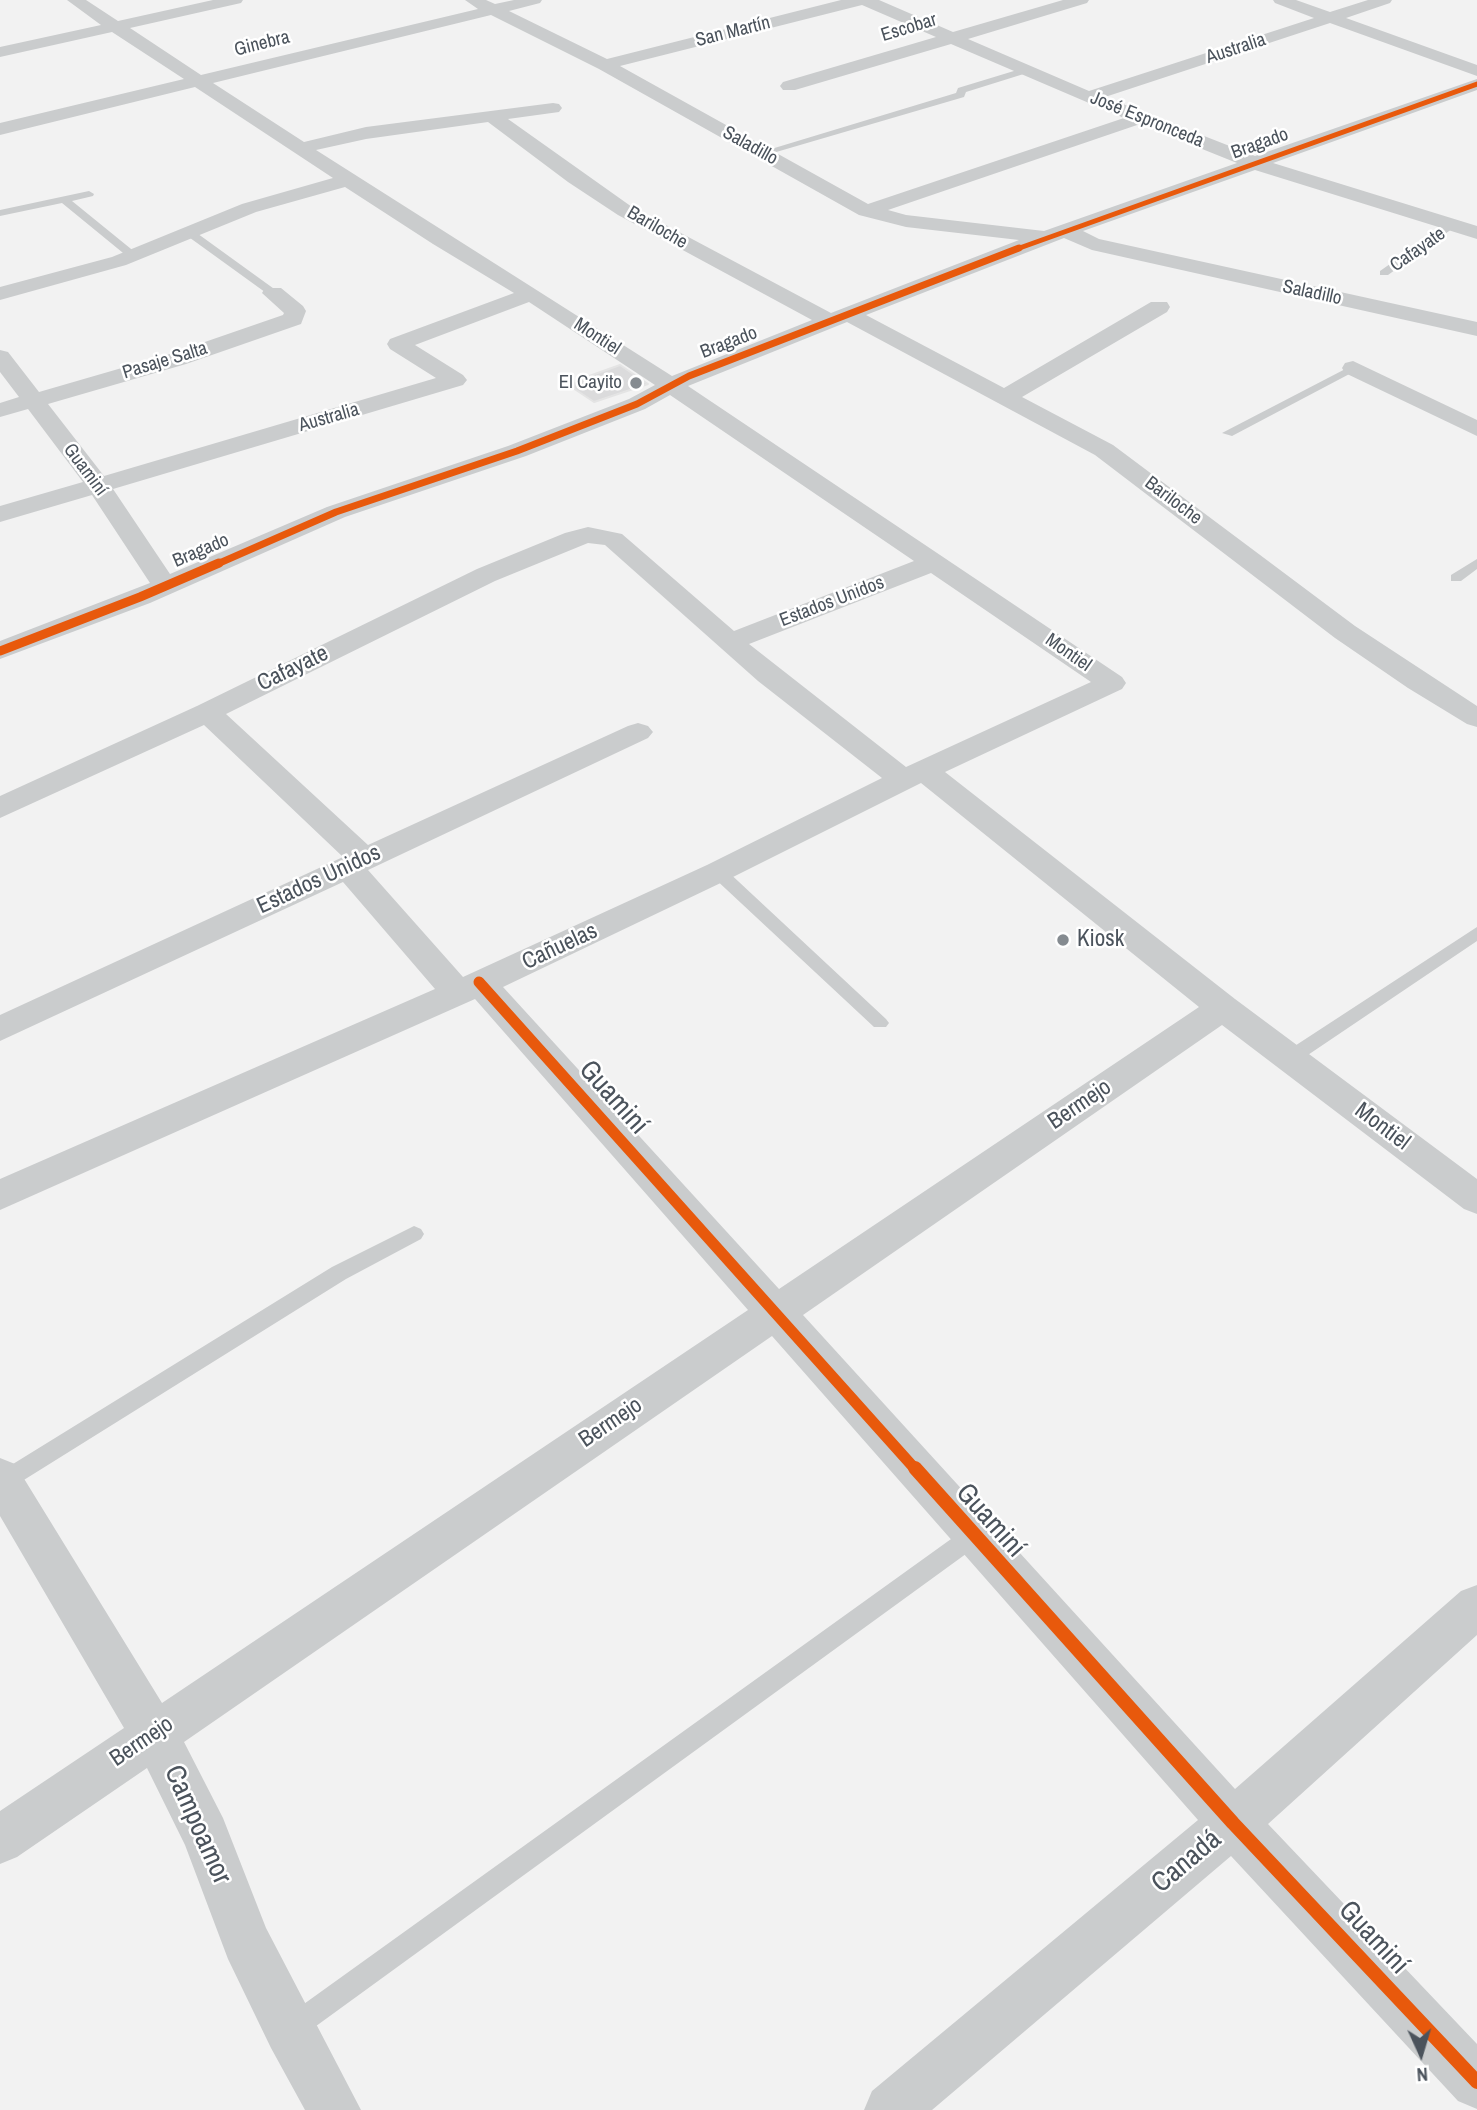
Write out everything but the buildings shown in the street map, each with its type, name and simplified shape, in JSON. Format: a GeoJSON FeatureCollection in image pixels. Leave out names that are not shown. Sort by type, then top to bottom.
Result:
{"type":"FeatureCollection","features":[{"type":"Feature","properties":{"kind":"street","name":"Montiel"},"geometry":{"type":"LineString","coordinates":[[75,0],[302,148],[346,180],[531,294],[672,386],[1112,683]]}},
{"type":"Feature","properties":{"kind":"street"},"geometry":{"type":"LineString","coordinates":[[0,52],[235,0]]}},
{"type":"Feature","properties":{"kind":"street","name":"Saladillo"},"geometry":{"type":"LineString","coordinates":[[473,0],[605,65],[866,211],[906,221],[1044,238]]}},
{"type":"Feature","properties":{"kind":"street","name":"Ginebra"},"geometry":{"type":"LineString","coordinates":[[0,129],[534,0]]}},
{"type":"Feature","properties":{"kind":"street","name":"José Espronceda"},"geometry":{"type":"LineString","coordinates":[[863,0],[1088,97],[1257,164],[1477,233]]}},
{"type":"Feature","properties":{"kind":"street","name":"San Martín"},"geometry":{"type":"LineString","coordinates":[[605,65],[863,0]]}},
{"type":"Feature","properties":{"kind":"street","name":"Escobar"},"geometry":{"type":"LineString","coordinates":[[789,86],[1081,0]]}},
{"type":"Feature","properties":{"kind":"street"},"geometry":{"type":"LineString","coordinates":[[1281,0],[1477,71]]}},
{"type":"Feature","properties":{"kind":"street","name":"Australia"},"geometry":{"type":"LineString","coordinates":[[1088,97],[1384,0]]}},
{"type":"Feature","properties":{"kind":"street","name":"Bragado"},"geometry":{"type":"LineString","coordinates":[[0,651],[164,586],[335,512],[517,451],[637,404],[689,376],[1044,238],[1477,84]]}},
{"type":"Feature","properties":{"kind":"street"},"geometry":{"type":"LineString","coordinates":[[302,148],[366,133],[553,108]]}},
{"type":"Feature","properties":{"kind":"street","name":"Bariloche"},"geometry":{"type":"LineString","coordinates":[[492,116],[575,178],[673,239],[1004,398],[1104,450],[1345,632],[1477,718]]}},
{"type":"Feature","properties":{"kind":"street"},"geometry":{"type":"LineString","coordinates":[[866,211],[1141,118]]}},
{"type":"Feature","properties":{"kind":"street"},"geometry":{"type":"LineString","coordinates":[[0,294],[132,255],[258,205],[346,180]]}},
{"type":"Feature","properties":{"kind":"street","name":"Saladillo"},"geometry":{"type":"LineString","coordinates":[[1067,231],[1092,244],[1477,329]]}},
{"type":"Feature","properties":{"kind":"street","name":"Pasaje Salta"},"geometry":{"type":"LineString","coordinates":[[0,410],[178,359],[293,319],[295,311],[273,293]]}},
{"type":"Feature","properties":{"kind":"street","name":"Australia"},"geometry":{"type":"LineString","coordinates":[[0,514],[455,380],[398,344],[531,294]]}},
{"type":"Feature","properties":{"kind":"street"},"geometry":{"type":"LineString","coordinates":[[1004,398],[1159,307]]}},
{"type":"Feature","properties":{"kind":"street","name":"Guaminí"},"geometry":{"type":"LineString","coordinates":[[0,357],[99,486],[164,586]]}},
{"type":"Feature","properties":{"kind":"street"},"geometry":{"type":"LineString","coordinates":[[1353,368],[1477,429]]}},
{"type":"Feature","properties":{"kind":"street","name":"Montiel"},"geometry":{"type":"LineString","coordinates":[[588,535],[613,540],[729,642],[914,775],[1477,1199]]}},
{"type":"Feature","properties":{"kind":"street","name":"Cafayate"},"geometry":{"type":"LineString","coordinates":[[0,808],[207,712],[486,575],[573,538],[588,535]]}},
{"type":"Feature","properties":{"kind":"street","name":"Estados Unidos"},"geometry":{"type":"LineString","coordinates":[[729,642],[936,562]]}},
{"type":"Feature","properties":{"kind":"street","name":"Cañuelas"},"geometry":{"type":"LineString","coordinates":[[0,1195],[718,873],[914,775],[1112,683]]}},
{"type":"Feature","properties":{"kind":"street","name":"Guaminí"},"geometry":{"type":"LineString","coordinates":[[207,712],[356,863],[468,987],[774,1312],[1233,1823],[1477,2082]]}},
{"type":"Feature","properties":{"kind":"street","name":"Estados Unidos"},"geometry":{"type":"LineString","coordinates":[[0,1029],[638,732]]}},
{"type":"Feature","properties":{"kind":"street","name":"Bermejo"},"geometry":{"type":"LineString","coordinates":[[0,1840],[1223,1008]]}},
{"type":"Feature","properties":{"kind":"street","name":"Campoamor"},"geometry":{"type":"LineString","coordinates":[[1,1479],[154,1734],[206,1835],[246,1941],[289,2030],[334,2110]]}},
{"type":"Feature","properties":{"kind":"street","name":"Canadá"},"geometry":{"type":"LineString","coordinates":[[891,2110],[1233,1823],[1477,1606]]}},
{"type":"Feature","properties":{"kind":"lane"},"geometry":{"type":"LineString","coordinates":[[763,153],[961,95],[961,90],[1027,70]]}},
{"type":"Feature","properties":{"kind":"lane"},"geometry":{"type":"LineString","coordinates":[[2,213],[89,194]]}},
{"type":"Feature","properties":{"kind":"lane"},"geometry":{"type":"LineString","coordinates":[[64,199],[132,255]]}},
{"type":"Feature","properties":{"kind":"lane","name":"Cafayate"},"geometry":{"type":"LineString","coordinates":[[1384,273],[1451,226]]}},
{"type":"Feature","properties":{"kind":"lane"},"geometry":{"type":"LineString","coordinates":[[191,233],[273,293]]}},
{"type":"Feature","properties":{"kind":"lane"},"geometry":{"type":"LineString","coordinates":[[1228,433],[1353,368]]}},
{"type":"Feature","properties":{"kind":"lane"},"geometry":{"type":"LineString","coordinates":[[1457,578],[1477,563]]}},
{"type":"Feature","properties":{"kind":"lane"},"geometry":{"type":"LineString","coordinates":[[718,873],[880,1023]]}},
{"type":"Feature","properties":{"kind":"lane"},"geometry":{"type":"LineString","coordinates":[[1290,1058],[1477,933]]}},
{"type":"Feature","properties":{"kind":"lane"},"geometry":{"type":"LineString","coordinates":[[1,1479],[339,1273],[414,1234]]}},
{"type":"Feature","properties":{"kind":"lane"},"geometry":{"type":"LineString","coordinates":[[289,2030],[973,1536]]}},
{"type":"Feature","properties":{"kind":"cycle path"},"geometry":{"type":"LineString","coordinates":[[0,651],[140,597],[336,512],[517,451],[637,404],[689,376],[1044,238],[1477,84]]}},
{"type":"Feature","properties":{"kind":"cycle path"},"geometry":{"type":"LineString","coordinates":[[479,982],[1233,1823],[1477,2082]]}},
{"type":"Feature","properties":{"kind":"place","name":"El Cayito"},"geometry":{"type":"Point","coordinates":[636,383]}},
{"type":"Feature","properties":{"kind":"place","name":"Kiosk"},"geometry":{"type":"Point","coordinates":[1063,940]}}]}
